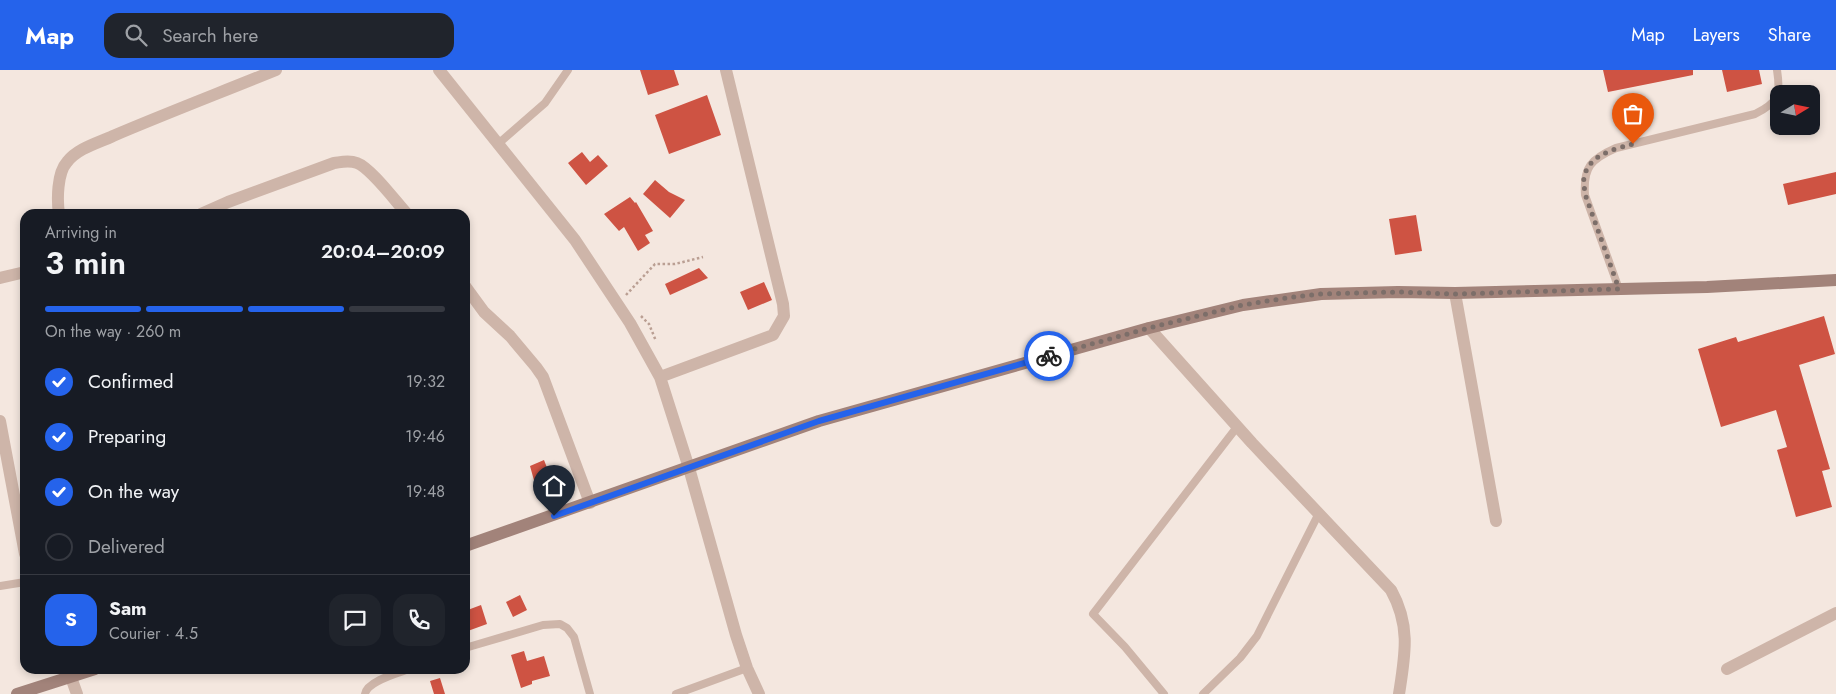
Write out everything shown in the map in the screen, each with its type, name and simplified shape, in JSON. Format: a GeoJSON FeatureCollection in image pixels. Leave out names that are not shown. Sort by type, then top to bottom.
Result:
{"type":"FeatureCollection","features":[{"type":"Feature","properties":{"kind":"main road"},"geometry":{"type":"LineString","coordinates":[[470,544],[819,421],[1149,328],[1243,305],[1320,294],[1398,292],[1455,294],[1707,287],[1836,280]]}},
{"type":"Feature","properties":{"kind":"main road"},"geometry":{"type":"LineString","coordinates":[[17,694],[67,674]]}},
{"type":"Feature","properties":{"kind":"street"},"geometry":{"type":"LineString","coordinates":[[58,209],[57,200],[60,178],[66,163],[79,151],[276,70]]}},
{"type":"Feature","properties":{"kind":"street"},"geometry":{"type":"LineString","coordinates":[[439,70],[575,240],[630,323],[660,377],[747,668],[759,694]]}},
{"type":"Feature","properties":{"kind":"street"},"geometry":{"type":"LineString","coordinates":[[660,377],[773,335],[784,316],[783,304],[726,70]]}},
{"type":"Feature","properties":{"kind":"street"},"geometry":{"type":"LineString","coordinates":[[212,209],[334,163],[347,161],[358,163],[367,170],[402,209]]}},
{"type":"Feature","properties":{"kind":"street"},"geometry":{"type":"LineString","coordinates":[[0,278],[20,273]]}},
{"type":"Feature","properties":{"kind":"street"},"geometry":{"type":"LineString","coordinates":[[470,293],[484,312],[510,336],[543,377],[590,503]]}},
{"type":"Feature","properties":{"kind":"street"},"geometry":{"type":"LineString","coordinates":[[1455,294],[1496,521]]}},
{"type":"Feature","properties":{"kind":"street"},"geometry":{"type":"LineString","coordinates":[[1149,328],[1237,427],[1391,590],[1398,602],[1404,620],[1406,646],[1399,694]]}},
{"type":"Feature","properties":{"kind":"street"},"geometry":{"type":"LineString","coordinates":[[0,421],[20,527]]}},
{"type":"Feature","properties":{"kind":"street"},"geometry":{"type":"LineString","coordinates":[[1727,669],[1836,613]]}},
{"type":"Feature","properties":{"kind":"street"},"geometry":{"type":"LineString","coordinates":[[69,674],[77,694]]}},
{"type":"Feature","properties":{"kind":"lane"},"geometry":{"type":"LineString","coordinates":[[498,144],[544,103],[568,70]]}},
{"type":"Feature","properties":{"kind":"lane"},"geometry":{"type":"LineString","coordinates":[[1619,289],[1585,194],[1584,179],[1589,165],[1600,155],[1616,148],[1755,114],[1767,108],[1776,99],[1780,87],[1777,70]]}},
{"type":"Feature","properties":{"kind":"lane"},"geometry":{"type":"LineString","coordinates":[[1164,694],[1126,647],[1093,614],[1237,427]]}},
{"type":"Feature","properties":{"kind":"lane"},"geometry":{"type":"LineString","coordinates":[[1203,694],[1240,658],[1257,636],[1319,513]]}},
{"type":"Feature","properties":{"kind":"lane"},"geometry":{"type":"LineString","coordinates":[[0,586],[20,583]]}},
{"type":"Feature","properties":{"kind":"lane"},"geometry":{"type":"LineString","coordinates":[[470,647],[543,625],[560,624],[568,628],[574,637],[590,694]]}},
{"type":"Feature","properties":{"kind":"lane"},"geometry":{"type":"LineString","coordinates":[[676,694],[747,668]]}},
{"type":"Feature","properties":{"kind":"lane"},"geometry":{"type":"LineString","coordinates":[[365,694],[366,690],[373,683],[396,674]]}},
{"type":"Feature","properties":{"kind":"path"},"geometry":{"type":"LineString","coordinates":[[624,296],[655,264],[675,264],[703,257]]}},
{"type":"Feature","properties":{"kind":"path"},"geometry":{"type":"LineString","coordinates":[[636,310],[649,324],[659,347]]}},
{"type":"Feature","properties":{"kind":"building"},"geometry":{"type":"Polygon","coordinates":[[[640,70],[674,70],[679,85],[648,95],[640,70]]]}},
{"type":"Feature","properties":{"kind":"building"},"geometry":{"type":"Polygon","coordinates":[[[1603,70],[1693,70],[1693,75],[1608,92],[1603,70]]]}},
{"type":"Feature","properties":{"kind":"building"},"geometry":{"type":"Polygon","coordinates":[[[1722,70],[1759,70],[1762,84],[1727,92],[1722,70]]]}},
{"type":"Feature","properties":{"kind":"building"},"geometry":{"type":"Polygon","coordinates":[[[707,95],[721,135],[669,154],[655,115],[707,95]]]}},
{"type":"Feature","properties":{"kind":"building"},"geometry":{"type":"Polygon","coordinates":[[[582,152],[590,162],[598,155],[608,166],[586,185],[568,163],[582,152]]]}},
{"type":"Feature","properties":{"kind":"building"},"geometry":{"type":"Polygon","coordinates":[[[1836,172],[1836,194],[1788,205],[1783,184],[1836,172]]]}},
{"type":"Feature","properties":{"kind":"building"},"geometry":{"type":"Polygon","coordinates":[[[655,180],[669,192],[685,200],[670,218],[643,194],[655,180]]]}},
{"type":"Feature","properties":{"kind":"building"},"geometry":{"type":"Polygon","coordinates":[[[630,197],[636,202],[653,231],[645,235],[650,243],[638,251],[624,227],[619,231],[604,214],[630,197]]]}},
{"type":"Feature","properties":{"kind":"building"},"geometry":{"type":"Polygon","coordinates":[[[1416,215],[1422,251],[1395,255],[1389,219],[1416,215]]]}},
{"type":"Feature","properties":{"kind":"building"},"geometry":{"type":"Polygon","coordinates":[[[699,268],[708,278],[670,295],[665,284],[699,268]]]}},
{"type":"Feature","properties":{"kind":"building"},"geometry":{"type":"Polygon","coordinates":[[[764,282],[772,300],[748,310],[740,292],[764,282]]]}},
{"type":"Feature","properties":{"kind":"building"},"geometry":{"type":"Polygon","coordinates":[[[1824,316],[1835,354],[1799,365],[1830,469],[1822,471],[1832,507],[1796,517],[1777,450],[1787,447],[1776,410],[1721,427],[1698,349],[1736,337],[1738,342],[1824,316]]]}},
{"type":"Feature","properties":{"kind":"building"},"geometry":{"type":"Polygon","coordinates":[[[544,460],[551,478],[535,484],[530,466],[544,460]]]}},
{"type":"Feature","properties":{"kind":"building"},"geometry":{"type":"Polygon","coordinates":[[[520,595],[527,610],[513,617],[506,602],[520,595]]]}},
{"type":"Feature","properties":{"kind":"building"},"geometry":{"type":"Polygon","coordinates":[[[481,605],[487,624],[470,630],[470,609],[481,605]]]}},
{"type":"Feature","properties":{"kind":"building"},"geometry":{"type":"Polygon","coordinates":[[[524,651],[527,661],[544,656],[550,676],[532,681],[532,684],[521,688],[511,655],[524,651]]]}},
{"type":"Feature","properties":{"kind":"building"},"geometry":{"type":"Polygon","coordinates":[[[440,678],[445,694],[434,694],[430,681],[440,678]]]}},
{"type":"Feature","properties":{"kind":"way so far"},"geometry":{"type":"LineString","coordinates":[[1049,356],[1149,328],[1243,305],[1320,294],[1398,292],[1455,294],[1534,290],[1619,289],[1585,194],[1584,179],[1589,165],[1600,155],[1616,148],[1633,144]]}},
{"type":"Feature","properties":{"kind":"route"},"geometry":{"type":"LineString","coordinates":[[554,516],[819,421],[1049,356]]}}]}
